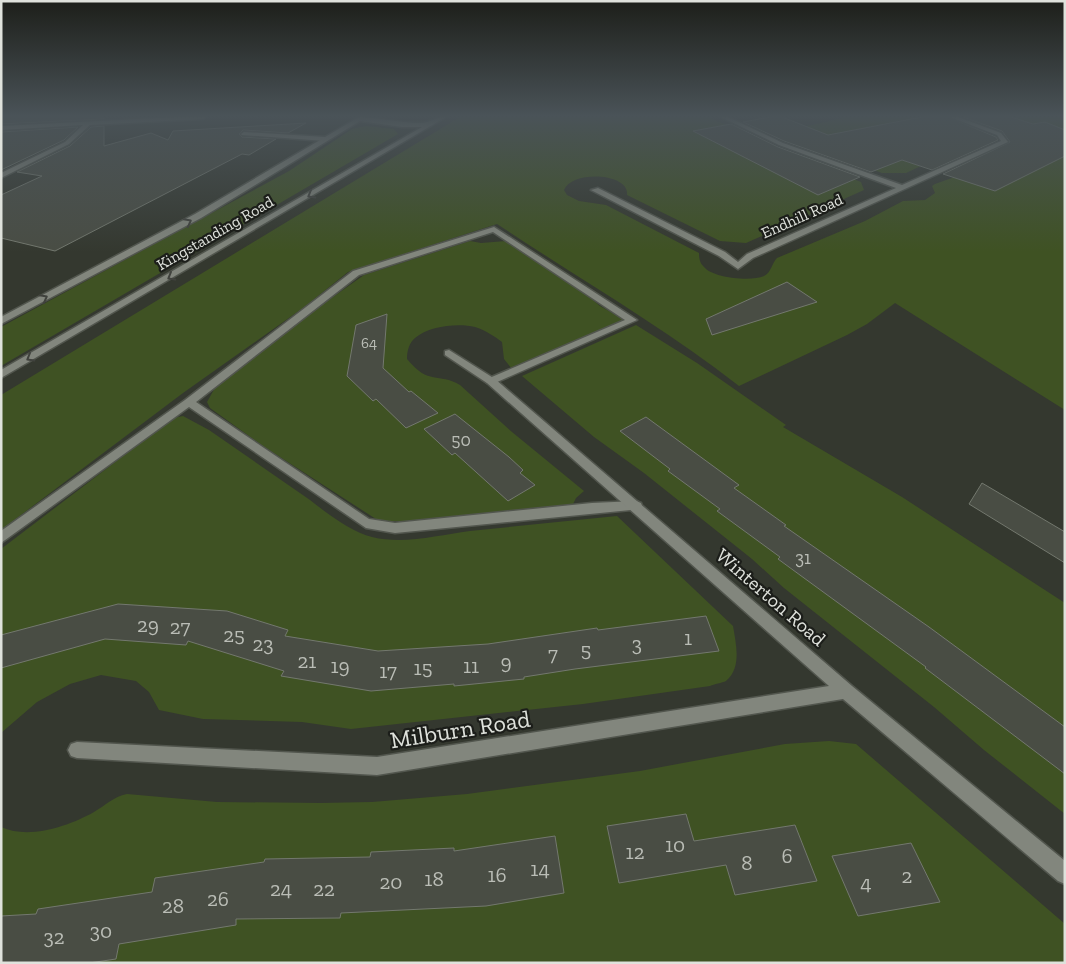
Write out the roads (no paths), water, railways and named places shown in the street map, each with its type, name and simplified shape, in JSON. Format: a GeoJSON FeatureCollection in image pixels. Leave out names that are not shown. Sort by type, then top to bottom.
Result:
{"type":"FeatureCollection","features":[{"type":"Feature","properties":{"kind":"street"},"geometry":{"type":"LineString","coordinates":[[1,176],[29,162]]}},
{"type":"Feature","properties":{"kind":"street","name":"Kingstanding Road"},"geometry":{"type":"LineString","coordinates":[[1,320],[198,216],[287,162]]}},
{"type":"Feature","properties":{"kind":"street","name":"Kingstanding Road"},"geometry":{"type":"LineString","coordinates":[[1,375],[366,162]]}},
{"type":"Feature","properties":{"kind":"street"},"geometry":{"type":"LineString","coordinates":[[831,162],[903,188]]}},
{"type":"Feature","properties":{"kind":"street","name":"Endhill Road"},"geometry":{"type":"LineString","coordinates":[[596,190],[722,254],[750,256],[961,162]]}},
{"type":"Feature","properties":{"kind":"street"},"geometry":{"type":"LineString","coordinates":[[1,538],[189,402],[356,273],[494,229],[632,320],[491,381]]}},
{"type":"Feature","properties":{"kind":"street","name":"Winterton Road"},"geometry":{"type":"LineString","coordinates":[[449,353],[491,381],[846,691],[1065,874]]}},
{"type":"Feature","properties":{"kind":"street"},"geometry":{"type":"LineString","coordinates":[[189,402],[366,524],[395,528],[592,508],[636,506]]}},
{"type":"Feature","properties":{"kind":"street","name":"Milburn Road"},"geometry":{"type":"LineString","coordinates":[[77,750],[377,766],[846,691]]}}]}
